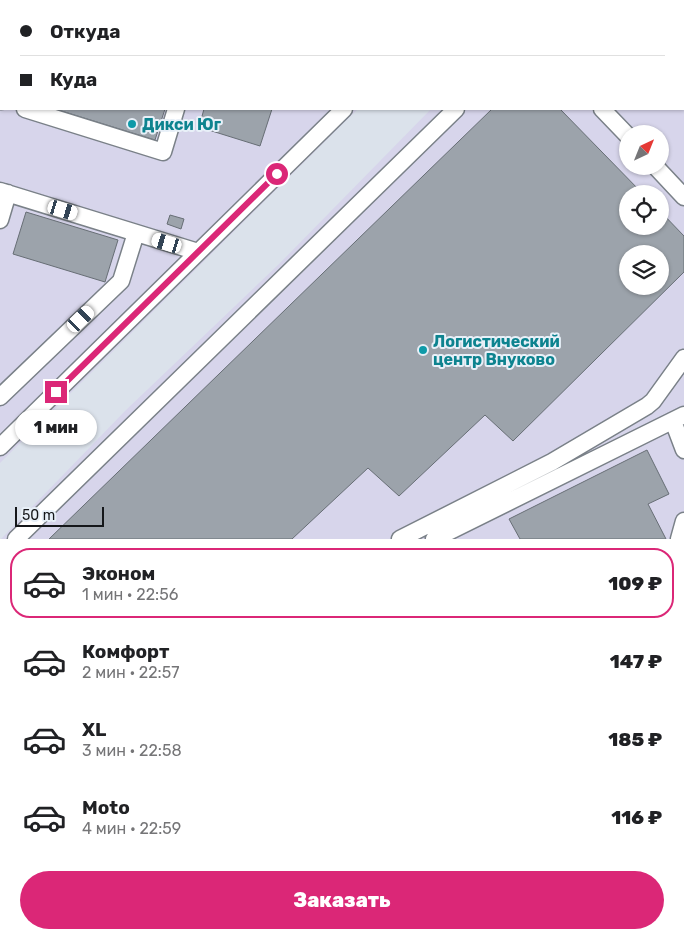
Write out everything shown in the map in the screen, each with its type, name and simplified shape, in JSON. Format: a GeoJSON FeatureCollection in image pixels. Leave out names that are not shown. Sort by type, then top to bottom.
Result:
{"type":"FeatureCollection","features":[{"type":"Feature","properties":{"kind":"lane"},"geometry":{"type":"LineString","coordinates":[[28,110],[162,152],[176,110]]}},
{"type":"Feature","properties":{"kind":"lane"},"geometry":{"type":"LineString","coordinates":[[0,447],[343,110]]}},
{"type":"Feature","properties":{"kind":"lane"},"geometry":{"type":"LineString","coordinates":[[16,539],[455,110]]}},
{"type":"Feature","properties":{"kind":"lane"},"geometry":{"type":"LineString","coordinates":[[603,110],[619,127]]}},
{"type":"Feature","properties":{"kind":"lane"},"geometry":{"type":"LineString","coordinates":[[664,175],[684,197]]}},
{"type":"Feature","properties":{"kind":"lane"},"geometry":{"type":"LineString","coordinates":[[0,220],[4,192],[198,252]]}},
{"type":"Feature","properties":{"kind":"lane"},"geometry":{"type":"LineString","coordinates":[[0,396],[121,281],[136,233]]}},
{"type":"Feature","properties":{"kind":"lane"},"geometry":{"type":"LineString","coordinates":[[400,539],[552,462],[647,406],[653,401],[684,358]]}},
{"type":"Feature","properties":{"kind":"lane"},"geometry":{"type":"LineString","coordinates":[[434,539],[678,418],[684,450]]}},
{"type":"Feature","properties":{"kind":"lane"},"geometry":{"type":"LineString","coordinates":[[679,539],[684,522]]}},
{"type":"Feature","properties":{"kind":"shaded area"},"geometry":{"type":"Polygon","coordinates":[[[0,110],[357,110],[0,463],[0,110]]]}},
{"type":"Feature","properties":{"kind":"shaded area","name":"Логистический центр Внуково"},"geometry":{"type":"Polygon","coordinates":[[[430,110],[684,110],[684,539],[1,539],[126,410],[279,264],[430,110]]]}},
{"type":"Feature","properties":{"kind":"building","name":"Дикси Юг"},"geometry":{"type":"Polygon","coordinates":[[[58,110],[165,110],[155,140],[58,110]]]}},
{"type":"Feature","properties":{"kind":"building"},"geometry":{"type":"Polygon","coordinates":[[[204,110],[272,110],[260,146],[199,127],[204,110]]]}},
{"type":"Feature","properties":{"kind":"building","name":"Логистический центр Внуково"},"geometry":{"type":"Polygon","coordinates":[[[491,110],[561,110],[619,169],[619,175],[624,175],[634,185],[619,185],[619,235],[669,235],[669,220],[684,236],[684,272],[669,287],[669,245],[619,245],[619,295],[661,295],[513,441],[485,415],[399,496],[368,468],[292,539],[49,539],[491,110]]]}},
{"type":"Feature","properties":{"kind":"building"},"geometry":{"type":"Polygon","coordinates":[[[26,212],[118,240],[105,282],[13,254],[26,212]]]}},
{"type":"Feature","properties":{"kind":"building"},"geometry":{"type":"Polygon","coordinates":[[[170,215],[184,219],[181,229],[167,224],[170,215]]]}},
{"type":"Feature","properties":{"kind":"building"},"geometry":{"type":"Polygon","coordinates":[[[647,450],[669,494],[648,504],[666,539],[520,539],[509,519],[647,450]]]}},
{"type":"Feature","properties":{"kind":"place","name":"Дикси Юг"},"geometry":{"type":"Point","coordinates":[132,124]}},
{"type":"Feature","properties":{"kind":"place","name":"Логистический центр Внуково"},"geometry":{"type":"Point","coordinates":[423,350]}},
{"type":"Feature","properties":{"kind":"route"},"geometry":{"type":"LineString","coordinates":[[56,392],[277,174]]}}]}
